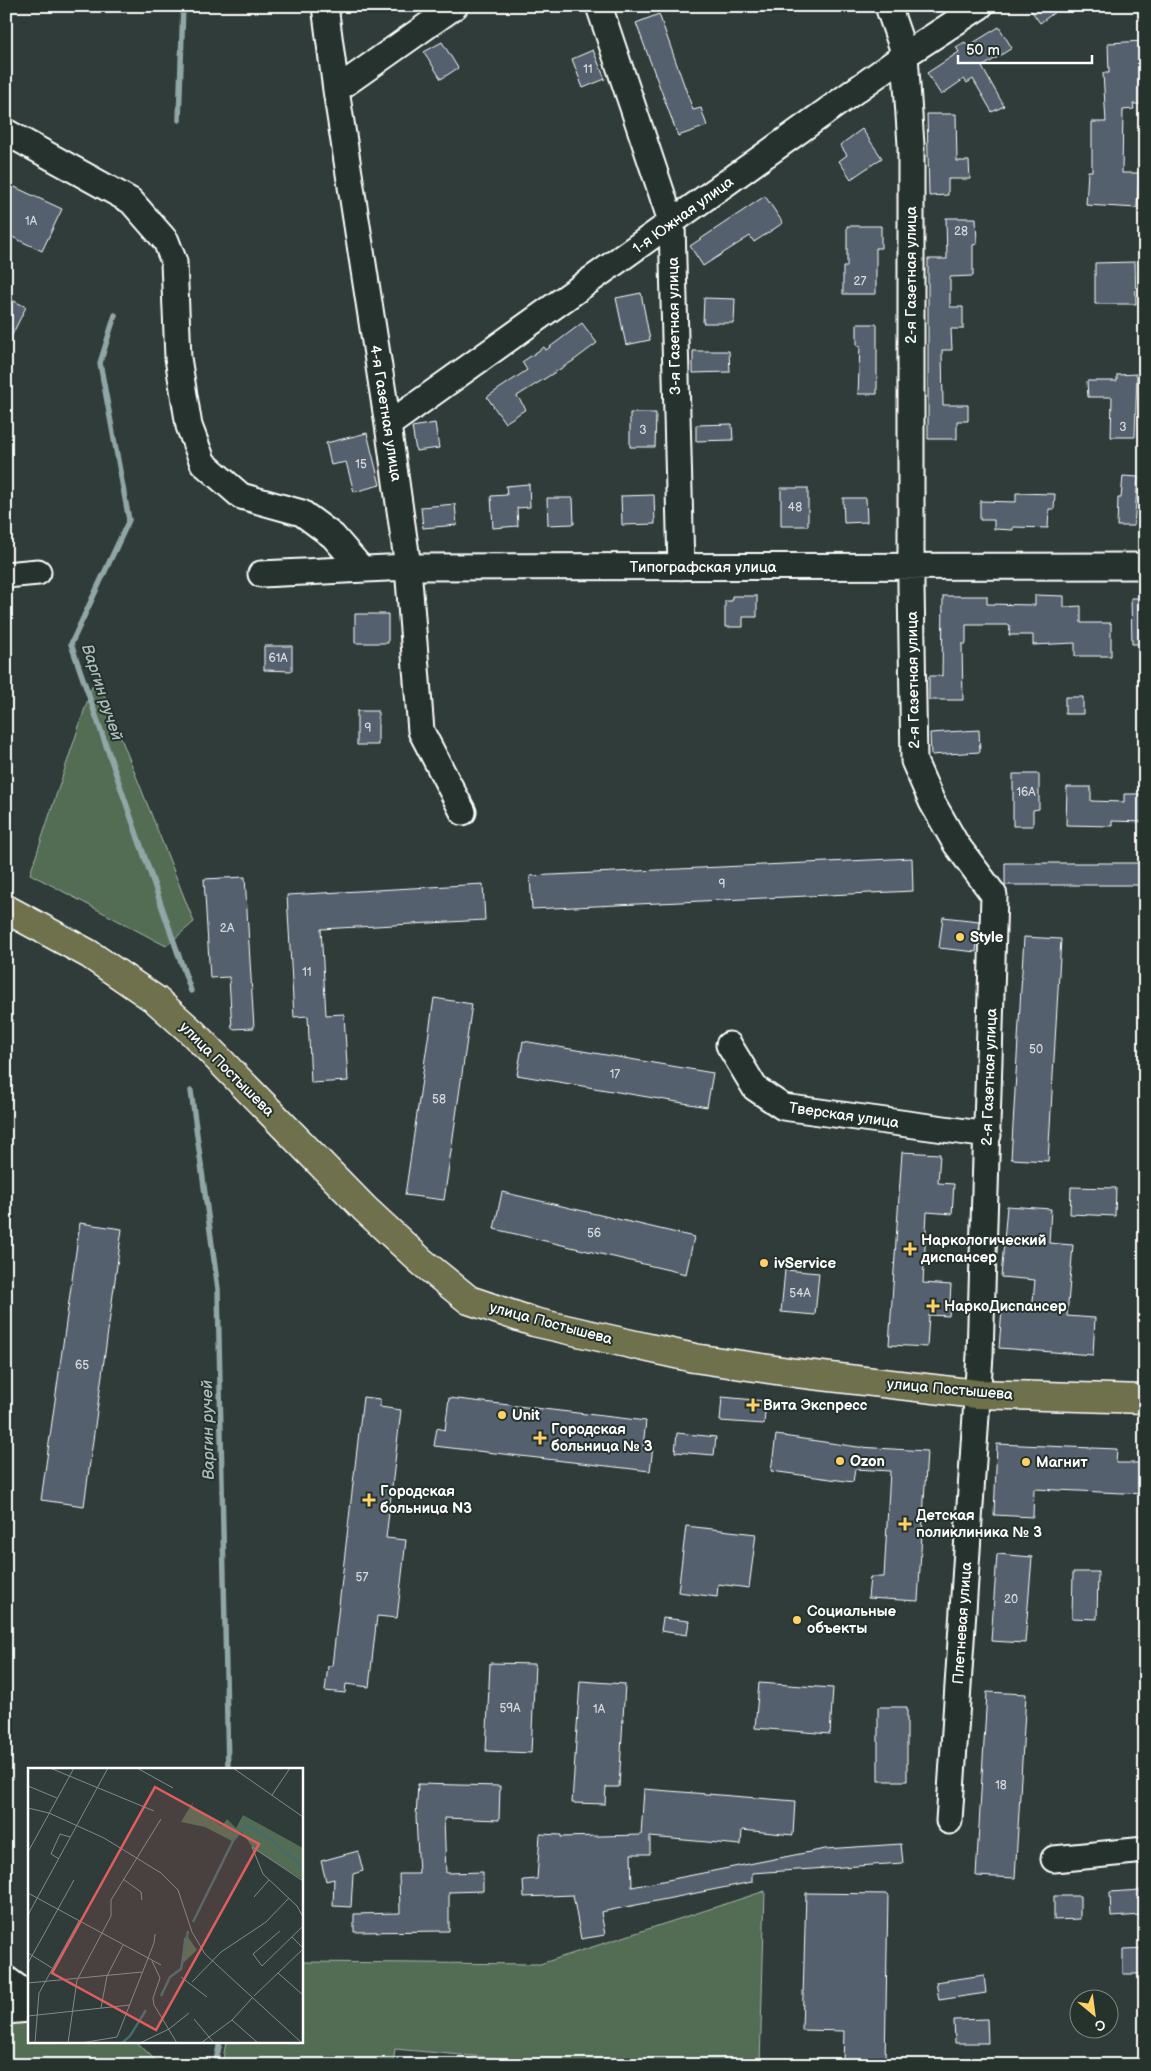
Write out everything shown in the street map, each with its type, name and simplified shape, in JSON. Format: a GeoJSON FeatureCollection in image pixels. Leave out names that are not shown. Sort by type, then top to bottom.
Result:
{"type":"FeatureCollection","features":[{"type":"Feature","properties":{"kind":"main road","name":"улица Постышева"},"geometry":{"type":"LineString","coordinates":[[8,910],[89,954],[156,1000],[193,1033],[364,1209],[422,1262],[469,1300],[534,1322],[694,1358],[796,1373],[977,1394],[1145,1399]]}},
{"type":"Feature","properties":{"kind":"street","name":"4-я Газетная улица"},"geometry":{"type":"LineString","coordinates":[[325,6],[408,567],[421,731],[464,812]]}},
{"type":"Feature","properties":{"kind":"street"},"geometry":{"type":"LineString","coordinates":[[336,90],[455,6]]}},
{"type":"Feature","properties":{"kind":"street","name":"3-я Газетная улица"},"geometry":{"type":"LineString","coordinates":[[599,6],[672,224],[680,567]]}},
{"type":"Feature","properties":{"kind":"street","name":"2-я Газетная улица"},"geometry":{"type":"LineString","coordinates":[[888,6],[905,55],[911,145],[911,567],[914,761],[932,802],[956,844],[994,895],[988,1135],[977,1394]]}},
{"type":"Feature","properties":{"kind":"street","name":"1-я Южная улица"},"geometry":{"type":"LineString","coordinates":[[388,425],[672,224],[905,55],[980,6]]}},
{"type":"Feature","properties":{"kind":"street"},"geometry":{"type":"LineString","coordinates":[[6,132],[131,201],[166,242],[174,262],[178,358],[189,426],[203,463],[241,496],[302,513],[333,536],[361,568]]}},
{"type":"Feature","properties":{"kind":"street","name":"Типографская улица"},"geometry":{"type":"LineString","coordinates":[[261,574],[408,567],[1145,566]]}},
{"type":"Feature","properties":{"kind":"street"},"geometry":{"type":"LineString","coordinates":[[6,575],[38,572]]}},
{"type":"Feature","properties":{"kind":"street","name":"Тверская улица"},"geometry":{"type":"LineString","coordinates":[[729,1045],[755,1088],[783,1108],[988,1135]]}},
{"type":"Feature","properties":{"kind":"street","name":"Плетневая улица"},"geometry":{"type":"LineString","coordinates":[[949,1822],[977,1394]]}},
{"type":"Feature","properties":{"kind":"street"},"geometry":{"type":"LineString","coordinates":[[1054,1859],[1145,1850]]}},
{"type":"Feature","properties":{"kind":"street"},"geometry":{"type":"LineString","coordinates":[[6,1979],[28,1995]]}},
{"type":"Feature","properties":{"kind":"street"},"geometry":{"type":"LineString","coordinates":[[6,2011],[28,2009]]}},
{"type":"Feature","properties":{"kind":"green space"},"geometry":{"type":"Polygon","coordinates":[[[96,675],[194,922],[166,946],[30,874],[96,675]]]}},
{"type":"Feature","properties":{"kind":"green space"},"geometry":{"type":"Polygon","coordinates":[[[765,1891],[760,2065],[570,2065],[395,2049],[393,2065],[222,2065],[226,2044],[302,2044],[302,1962],[540,1964],[765,1891]]]}},
{"type":"Feature","properties":{"kind":"green space"},"geometry":{"type":"Polygon","coordinates":[[[28,2011],[28,2044],[139,2044],[157,2062],[163,2065],[6,2065],[6,2013],[28,2011]]]}},
{"type":"Feature","properties":{"kind":"building"},"geometry":{"type":"Polygon","coordinates":[[[1028,6],[1063,6],[1040,23],[1028,6]]]}},
{"type":"Feature","properties":{"kind":"building"},"geometry":{"type":"Polygon","coordinates":[[[659,14],[693,110],[701,108],[707,126],[678,136],[636,23],[659,14]]]}},
{"type":"Feature","properties":{"kind":"building"},"geometry":{"type":"Polygon","coordinates":[[[999,27],[1012,48],[982,67],[1004,106],[992,112],[973,79],[967,83],[964,79],[941,95],[927,73],[959,52],[956,47],[965,42],[968,46],[999,27]]]}},
{"type":"Feature","properties":{"kind":"building"},"geometry":{"type":"Polygon","coordinates":[[[1143,41],[1144,63],[1139,63],[1141,104],[1133,104],[1134,109],[1123,110],[1122,173],[1139,173],[1137,208],[1086,205],[1088,171],[1092,171],[1092,122],[1106,122],[1103,73],[1109,73],[1108,43],[1143,41]]]}},
{"type":"Feature","properties":{"kind":"building"},"geometry":{"type":"Polygon","coordinates":[[[442,42],[458,68],[441,79],[424,52],[442,42]]]}},
{"type":"Feature","properties":{"kind":"building"},"geometry":{"type":"Polygon","coordinates":[[[593,50],[605,79],[583,88],[572,59],[593,50]]]}},
{"type":"Feature","properties":{"kind":"building"},"geometry":{"type":"Polygon","coordinates":[[[927,114],[956,114],[957,161],[969,161],[970,179],[948,179],[948,195],[929,196],[927,114]]]}},
{"type":"Feature","properties":{"kind":"building"},"geometry":{"type":"Polygon","coordinates":[[[862,129],[882,158],[851,179],[839,161],[847,155],[840,145],[862,129]]]}},
{"type":"Feature","properties":{"kind":"building"},"geometry":{"type":"Polygon","coordinates":[[[6,183],[62,209],[42,251],[6,234],[6,183]]]}},
{"type":"Feature","properties":{"kind":"building"},"geometry":{"type":"Polygon","coordinates":[[[765,196],[783,223],[754,242],[750,236],[703,266],[690,246],[765,196]]]}},
{"type":"Feature","properties":{"kind":"building"},"geometry":{"type":"Polygon","coordinates":[[[946,218],[976,218],[977,244],[973,245],[973,276],[950,277],[950,307],[963,307],[963,329],[951,329],[952,350],[942,350],[943,405],[968,405],[968,421],[957,421],[957,439],[928,439],[928,259],[947,259],[946,218]]]}},
{"type":"Feature","properties":{"kind":"building"},"geometry":{"type":"Polygon","coordinates":[[[847,226],[881,226],[881,248],[876,248],[876,294],[843,294],[843,267],[847,267],[847,226]]]}},
{"type":"Feature","properties":{"kind":"building"},"geometry":{"type":"Polygon","coordinates":[[[1135,262],[1136,304],[1095,304],[1095,263],[1135,262]]]}},
{"type":"Feature","properties":{"kind":"building"},"geometry":{"type":"Polygon","coordinates":[[[641,293],[650,340],[626,345],[616,298],[641,293]]]}},
{"type":"Feature","properties":{"kind":"building"},"geometry":{"type":"Polygon","coordinates":[[[6,297],[26,307],[6,347],[6,297]]]}},
{"type":"Feature","properties":{"kind":"building"},"geometry":{"type":"Polygon","coordinates":[[[704,298],[735,299],[734,323],[703,323],[704,298]]]}},
{"type":"Feature","properties":{"kind":"building"},"geometry":{"type":"Polygon","coordinates":[[[582,323],[597,343],[573,361],[517,396],[526,409],[505,423],[487,397],[527,370],[522,362],[544,347],[546,350],[582,323]]]}},
{"type":"Feature","properties":{"kind":"building"},"geometry":{"type":"Polygon","coordinates":[[[857,324],[877,324],[877,394],[858,394],[860,346],[857,346],[857,324]]]}},
{"type":"Feature","properties":{"kind":"building"},"geometry":{"type":"Polygon","coordinates":[[[693,351],[729,351],[730,372],[693,373],[693,351]]]}},
{"type":"Feature","properties":{"kind":"building"},"geometry":{"type":"Polygon","coordinates":[[[1137,374],[1135,437],[1111,437],[1112,397],[1088,397],[1087,381],[1117,381],[1117,375],[1137,374]]]}},
{"type":"Feature","properties":{"kind":"building"},"geometry":{"type":"Polygon","coordinates":[[[630,413],[656,413],[655,447],[630,447],[630,413]]]}},
{"type":"Feature","properties":{"kind":"building"},"geometry":{"type":"Polygon","coordinates":[[[435,423],[439,448],[416,451],[412,427],[435,423]]]}},
{"type":"Feature","properties":{"kind":"building"},"geometry":{"type":"Polygon","coordinates":[[[732,424],[733,440],[696,441],[696,425],[732,424]]]}},
{"type":"Feature","properties":{"kind":"building"},"geometry":{"type":"Polygon","coordinates":[[[367,433],[380,485],[354,492],[346,462],[331,465],[326,443],[367,433]]]}},
{"type":"Feature","properties":{"kind":"building"},"geometry":{"type":"Polygon","coordinates":[[[1123,476],[1138,477],[1134,526],[1117,526],[1118,498],[1121,498],[1123,476]]]}},
{"type":"Feature","properties":{"kind":"building"},"geometry":{"type":"Polygon","coordinates":[[[529,484],[530,507],[517,508],[518,526],[493,528],[491,496],[507,495],[506,486],[529,484]]]}},
{"type":"Feature","properties":{"kind":"building"},"geometry":{"type":"Polygon","coordinates":[[[781,488],[808,488],[808,526],[781,526],[781,488]]]}},
{"type":"Feature","properties":{"kind":"building"},"geometry":{"type":"Polygon","coordinates":[[[1016,493],[1055,494],[1054,509],[1049,509],[1048,528],[1013,527],[1013,530],[994,529],[994,520],[980,520],[980,501],[1016,502],[1016,493]]]}},
{"type":"Feature","properties":{"kind":"building"},"geometry":{"type":"Polygon","coordinates":[[[654,495],[655,524],[622,525],[621,496],[654,495]]]}},
{"type":"Feature","properties":{"kind":"building"},"geometry":{"type":"Polygon","coordinates":[[[547,498],[573,498],[574,524],[548,525],[547,498]]]}},
{"type":"Feature","properties":{"kind":"building"},"geometry":{"type":"Polygon","coordinates":[[[843,498],[866,498],[867,522],[844,523],[843,498]]]}},
{"type":"Feature","properties":{"kind":"building"},"geometry":{"type":"Polygon","coordinates":[[[455,504],[457,525],[423,528],[421,507],[455,504]]]}},
{"type":"Feature","properties":{"kind":"building"},"geometry":{"type":"Polygon","coordinates":[[[1035,595],[1064,596],[1064,607],[1081,606],[1081,623],[1111,623],[1111,656],[1075,656],[1075,643],[1033,645],[1033,635],[1009,635],[1010,625],[966,625],[966,644],[962,644],[963,700],[929,700],[929,676],[942,676],[943,596],[987,596],[987,604],[1035,605],[1035,595]]]}},
{"type":"Feature","properties":{"kind":"building"},"geometry":{"type":"Polygon","coordinates":[[[732,596],[757,596],[757,617],[743,617],[743,627],[725,627],[725,601],[732,601],[732,596]]]}},
{"type":"Feature","properties":{"kind":"building"},"geometry":{"type":"Polygon","coordinates":[[[1131,598],[1145,598],[1145,644],[1132,644],[1131,598]]]}},
{"type":"Feature","properties":{"kind":"building"},"geometry":{"type":"Polygon","coordinates":[[[355,614],[388,614],[388,643],[355,643],[355,614]]]}},
{"type":"Feature","properties":{"kind":"building"},"geometry":{"type":"Polygon","coordinates":[[[264,646],[292,646],[292,671],[264,670],[264,646]]]}},
{"type":"Feature","properties":{"kind":"building"},"geometry":{"type":"Polygon","coordinates":[[[1065,697],[1083,697],[1083,714],[1065,714],[1065,697]]]}},
{"type":"Feature","properties":{"kind":"building"},"geometry":{"type":"Polygon","coordinates":[[[357,711],[378,711],[378,745],[357,745],[357,711]]]}},
{"type":"Feature","properties":{"kind":"building"},"geometry":{"type":"Polygon","coordinates":[[[979,730],[980,752],[931,755],[930,733],[979,730]]]}},
{"type":"Feature","properties":{"kind":"building"},"geometry":{"type":"Polygon","coordinates":[[[1013,774],[1039,774],[1039,809],[1033,810],[1033,826],[1013,826],[1013,774]]]}},
{"type":"Feature","properties":{"kind":"building"},"geometry":{"type":"Polygon","coordinates":[[[1067,787],[1091,787],[1091,801],[1124,802],[1124,794],[1145,794],[1145,822],[1112,821],[1112,826],[1066,825],[1067,787]]]}},
{"type":"Feature","properties":{"kind":"building"},"geometry":{"type":"Polygon","coordinates":[[[912,858],[913,891],[532,909],[530,876],[912,858]]]}},
{"type":"Feature","properties":{"kind":"building"},"geometry":{"type":"Polygon","coordinates":[[[1005,863],[1145,863],[1145,885],[1005,885],[1005,863]]]}},
{"type":"Feature","properties":{"kind":"building"},"geometry":{"type":"Polygon","coordinates":[[[245,877],[254,1028],[232,1029],[229,977],[210,978],[204,879],[245,877]]]}},
{"type":"Feature","properties":{"kind":"building"},"geometry":{"type":"Polygon","coordinates":[[[483,884],[485,920],[321,929],[326,1015],[344,1014],[348,1081],[311,1083],[308,1016],[294,1017],[287,895],[483,884]]]}},
{"type":"Feature","properties":{"kind":"building"},"geometry":{"type":"Polygon","coordinates":[[[943,917],[979,921],[976,952],[939,948],[943,917]]]}},
{"type":"Feature","properties":{"kind":"building"},"geometry":{"type":"Polygon","coordinates":[[[1024,937],[1061,939],[1048,1161],[1011,1159],[1024,937]]]}},
{"type":"Feature","properties":{"kind":"building"},"geometry":{"type":"Polygon","coordinates":[[[434,998],[472,1004],[444,1200],[405,1195],[434,998]]]}},
{"type":"Feature","properties":{"kind":"building"},"geometry":{"type":"Polygon","coordinates":[[[523,1041],[713,1073],[707,1107],[517,1075],[523,1041]]]}},
{"type":"Feature","properties":{"kind":"building","name":"Наркологический диспансер"},"geometry":{"type":"Polygon","coordinates":[[[902,1152],[940,1154],[938,1183],[954,1184],[952,1214],[927,1212],[923,1283],[951,1285],[949,1316],[929,1315],[927,1347],[889,1345],[902,1152]]]}},
{"type":"Feature","properties":{"kind":"building"},"geometry":{"type":"Polygon","coordinates":[[[1071,1187],[1116,1188],[1115,1216],[1070,1214],[1071,1187]]]}},
{"type":"Feature","properties":{"kind":"building"},"geometry":{"type":"Polygon","coordinates":[[[502,1192],[694,1237],[686,1274],[494,1229],[502,1192]]]}},
{"type":"Feature","properties":{"kind":"building"},"geometry":{"type":"Polygon","coordinates":[[[1007,1206],[1051,1209],[1049,1243],[1073,1245],[1067,1316],[1095,1318],[1093,1355],[999,1348],[1002,1309],[1032,1311],[1035,1280],[1001,1277],[1007,1206]]]}},
{"type":"Feature","properties":{"kind":"building"},"geometry":{"type":"Polygon","coordinates":[[[80,1223],[122,1229],[84,1506],[41,1500],[80,1223]]]}},
{"type":"Feature","properties":{"kind":"building"},"geometry":{"type":"Polygon","coordinates":[[[785,1270],[819,1273],[815,1315],[781,1312],[785,1270]]]}},
{"type":"Feature","properties":{"kind":"building"},"geometry":{"type":"Polygon","coordinates":[[[363,1397],[380,1399],[380,1407],[401,1410],[386,1538],[406,1540],[397,1618],[377,1616],[369,1687],[346,1684],[345,1693],[325,1691],[328,1666],[332,1666],[363,1397]]]}},
{"type":"Feature","properties":{"kind":"building"},"geometry":{"type":"Polygon","coordinates":[[[722,1397],[766,1401],[764,1424],[720,1421],[722,1397]]]}},
{"type":"Feature","properties":{"kind":"building","name":"Городская больница № 3"},"geometry":{"type":"Polygon","coordinates":[[[449,1398],[646,1421],[643,1446],[653,1447],[650,1471],[434,1446],[437,1428],[445,1430],[449,1398]]]}},
{"type":"Feature","properties":{"kind":"building"},"geometry":{"type":"Polygon","coordinates":[[[677,1433],[716,1437],[714,1455],[675,1452],[677,1433]]]}},
{"type":"Feature","properties":{"kind":"building","name":"Детская поликлиника № 3"},"geometry":{"type":"Polygon","coordinates":[[[776,1435],[858,1447],[927,1451],[918,1601],[868,1598],[870,1577],[884,1577],[890,1471],[855,1469],[853,1482],[771,1471],[776,1435]]]}},
{"type":"Feature","properties":{"kind":"building"},"geometry":{"type":"Polygon","coordinates":[[[997,1444],[1117,1449],[1116,1463],[1145,1463],[1145,1494],[1034,1489],[1033,1517],[994,1515],[997,1444]]]}},
{"type":"Feature","properties":{"kind":"building"},"geometry":{"type":"Polygon","coordinates":[[[686,1526],[756,1534],[749,1588],[718,1584],[717,1597],[678,1592],[686,1526]]]}},
{"type":"Feature","properties":{"kind":"building"},"geometry":{"type":"Polygon","coordinates":[[[997,1554],[1032,1557],[1025,1643],[991,1641],[997,1554]]]}},
{"type":"Feature","properties":{"kind":"building"},"geometry":{"type":"Polygon","coordinates":[[[1073,1572],[1098,1572],[1097,1619],[1072,1618],[1073,1572]]]}},
{"type":"Feature","properties":{"kind":"building"},"geometry":{"type":"Polygon","coordinates":[[[663,1618],[689,1621],[687,1635],[661,1631],[663,1618]]]}},
{"type":"Feature","properties":{"kind":"building"},"geometry":{"type":"Polygon","coordinates":[[[490,1663],[535,1664],[531,1753],[486,1751],[490,1663]]]}},
{"type":"Feature","properties":{"kind":"building"},"geometry":{"type":"Polygon","coordinates":[[[580,1681],[625,1684],[619,1787],[606,1787],[605,1804],[572,1803],[580,1681]]]}},
{"type":"Feature","properties":{"kind":"building"},"geometry":{"type":"Polygon","coordinates":[[[759,1683],[833,1688],[830,1734],[755,1728],[759,1683]]]}},
{"type":"Feature","properties":{"kind":"building"},"geometry":{"type":"Polygon","coordinates":[[[987,1692],[1026,1694],[1015,1878],[976,1876],[987,1692]]]}},
{"type":"Feature","properties":{"kind":"building"},"geometry":{"type":"Polygon","coordinates":[[[878,1707],[907,1707],[907,1781],[878,1781],[878,1707]]]}},
{"type":"Feature","properties":{"kind":"building"},"geometry":{"type":"Polygon","coordinates":[[[418,1784],[500,1786],[499,1820],[444,1818],[446,1873],[483,1872],[483,1891],[449,1892],[449,1931],[354,1932],[354,1914],[400,1913],[399,1874],[419,1874],[416,1817],[418,1784]]]}},
{"type":"Feature","properties":{"kind":"building"},"geometry":{"type":"Polygon","coordinates":[[[644,1789],[795,1801],[793,1835],[742,1830],[741,1845],[650,1837],[650,1854],[631,1854],[632,1887],[825,1849],[901,1844],[903,1863],[752,1873],[752,1882],[601,1912],[605,1935],[581,1939],[573,1895],[524,1897],[523,1880],[537,1879],[540,1834],[561,1835],[561,1837],[641,1835],[644,1789]]]}},
{"type":"Feature","properties":{"kind":"building"},"geometry":{"type":"Polygon","coordinates":[[[358,1851],[363,1871],[353,1874],[351,1907],[333,1906],[334,1879],[326,1881],[321,1861],[358,1851]]]}},
{"type":"Feature","properties":{"kind":"building"},"geometry":{"type":"Polygon","coordinates":[[[1140,1890],[1142,1915],[1111,1917],[1110,1892],[1140,1890]]]}},
{"type":"Feature","properties":{"kind":"building"},"geometry":{"type":"Polygon","coordinates":[[[806,1893],[888,1894],[885,2065],[843,2063],[844,2031],[802,2030],[806,1893]]]}},
{"type":"Feature","properties":{"kind":"building"},"geometry":{"type":"Polygon","coordinates":[[[1054,1896],[1080,1896],[1080,1919],[1054,1920],[1054,1896]]]}},
{"type":"Feature","properties":{"kind":"building"},"geometry":{"type":"Polygon","coordinates":[[[1145,1948],[1145,1974],[1123,1974],[1123,1949],[1145,1948]]]}},
{"type":"Feature","properties":{"kind":"building"},"geometry":{"type":"Polygon","coordinates":[[[984,1975],[986,1993],[939,2000],[936,1982],[984,1975]]]}},
{"type":"Feature","properties":{"kind":"building"},"geometry":{"type":"Polygon","coordinates":[[[987,2019],[988,2043],[955,2043],[954,2020],[987,2019]]]}},
{"type":"Feature","properties":{"kind":"waterway","name":"Варгин ручей"},"geometry":{"type":"LineString","coordinates":[[179,120],[183,6]]}},
{"type":"Feature","properties":{"kind":"waterway","name":"Варгин ручей"},"geometry":{"type":"LineString","coordinates":[[115,315],[100,363],[129,520],[71,644],[191,991]]}},
{"type":"Feature","properties":{"kind":"waterway","name":"Варгин ручей"},"geometry":{"type":"LineString","coordinates":[[191,1091],[218,1289],[228,1768]]}},
{"type":"Feature","properties":{"kind":"waterway","name":"Варгин ручей"},"geometry":{"type":"LineString","coordinates":[[215,2065],[220,2044]]}},
{"type":"Feature","properties":{"kind":"place","name":"Style"},"geometry":{"type":"Point","coordinates":[960,937]}},
{"type":"Feature","properties":{"kind":"place","name":"Наркологический диспансер"},"geometry":{"type":"Point","coordinates":[910,1249]}},
{"type":"Feature","properties":{"kind":"place","name":"ivService"},"geometry":{"type":"Point","coordinates":[764,1263]}},
{"type":"Feature","properties":{"kind":"place","name":"НаркоДиспансер"},"geometry":{"type":"Point","coordinates":[933,1306]}},
{"type":"Feature","properties":{"kind":"place","name":"Вита Экспресс"},"geometry":{"type":"Point","coordinates":[753,1405]}},
{"type":"Feature","properties":{"kind":"place","name":"Unit"},"geometry":{"type":"Point","coordinates":[502,1415]}},
{"type":"Feature","properties":{"kind":"place","name":"Городская больница № 3"},"geometry":{"type":"Point","coordinates":[540,1438]}},
{"type":"Feature","properties":{"kind":"place","name":"Ozon"},"geometry":{"type":"Point","coordinates":[840,1461]}},
{"type":"Feature","properties":{"kind":"place","name":"Магнит"},"geometry":{"type":"Point","coordinates":[1026,1462]}},
{"type":"Feature","properties":{"kind":"place","name":"Городская больница N3"},"geometry":{"type":"Point","coordinates":[369,1500]}},
{"type":"Feature","properties":{"kind":"place","name":"Детская поликлиника № 3"},"geometry":{"type":"Point","coordinates":[905,1524]}},
{"type":"Feature","properties":{"kind":"place","name":"Социальные объекты"},"geometry":{"type":"Point","coordinates":[797,1620]}}]}
